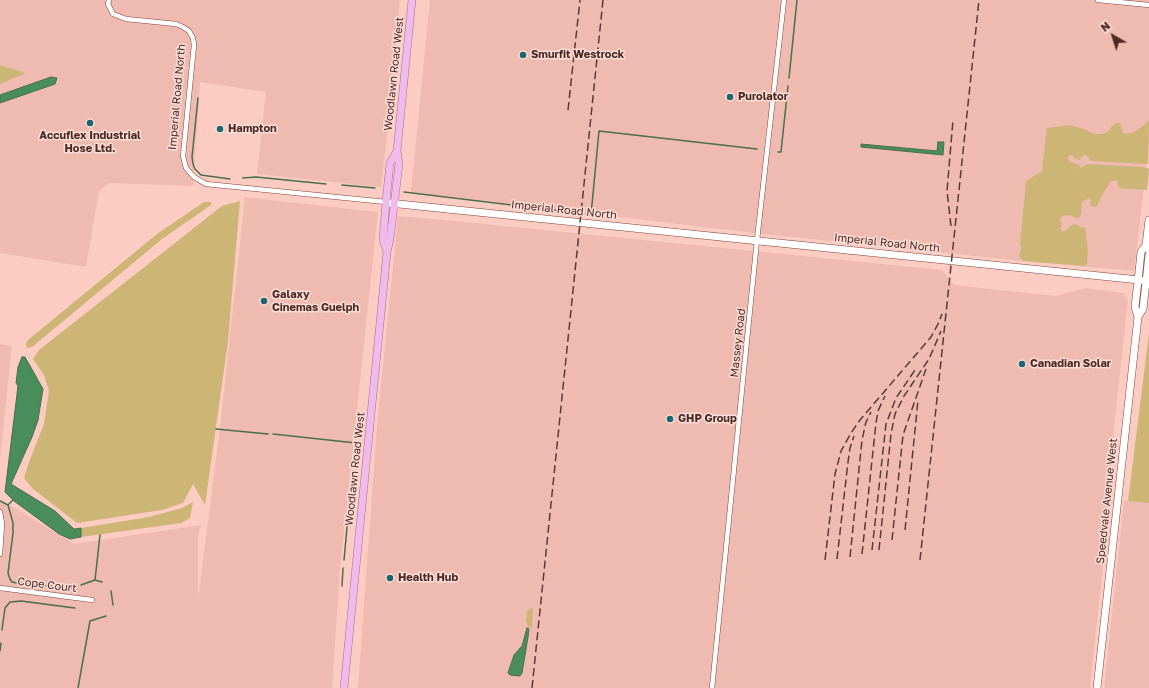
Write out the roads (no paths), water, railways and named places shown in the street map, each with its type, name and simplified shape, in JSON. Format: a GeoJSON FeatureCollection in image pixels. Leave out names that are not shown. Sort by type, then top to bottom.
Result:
{"type":"FeatureCollection","features":[{"type":"Feature","properties":{"kind":"main road","name":"Woodlawn Road West"},"geometry":{"type":"LineString","coordinates":[[344,688],[387,252],[390,239],[399,164],[397,151],[412,0]]}},
{"type":"Feature","properties":{"kind":"main road","name":"Woodlawn Road West"},"geometry":{"type":"LineString","coordinates":[[387,252],[383,239],[386,202],[390,163],[397,151]]}},
{"type":"Feature","properties":{"kind":"street","name":"Imperial Road North"},"geometry":{"type":"LineString","coordinates":[[109,0],[108,4],[113,14],[126,19],[176,24],[189,31],[193,38],[194,45],[183,156],[186,168],[194,177],[206,184],[1148,281]]}},
{"type":"Feature","properties":{"kind":"street","name":"Massey Road"},"geometry":{"type":"LineString","coordinates":[[712,688],[757,240],[784,0]]}},
{"type":"Feature","properties":{"kind":"street"},"geometry":{"type":"LineString","coordinates":[[1098,0],[1149,5]]}},
{"type":"Feature","properties":{"kind":"street","name":"Speedvale Avenue West"},"geometry":{"type":"LineString","coordinates":[[1098,688],[1138,317],[1135,307],[1141,252],[1148,248],[1149,220]]}},
{"type":"Feature","properties":{"kind":"street","name":"Speedvale Avenue West"},"geometry":{"type":"LineString","coordinates":[[1138,317],[1143,309],[1148,281],[1149,255]]}},
{"type":"Feature","properties":{"kind":"street"},"geometry":{"type":"LineString","coordinates":[[0,512],[2,524],[0,554]]}},
{"type":"Feature","properties":{"kind":"street","name":"Cope Court"},"geometry":{"type":"LineString","coordinates":[[0,588],[92,600]]}},
{"type":"Feature","properties":{"kind":"waterway"},"geometry":{"type":"LineString","coordinates":[[789,78],[797,0]]}},
{"type":"Feature","properties":{"kind":"waterway"},"geometry":{"type":"LineString","coordinates":[[778,152],[781,152],[788,86]]}},
{"type":"Feature","properties":{"kind":"waterway"},"geometry":{"type":"LineString","coordinates":[[198,98],[192,157],[193,164],[195,169],[201,175],[230,179]]}},
{"type":"Feature","properties":{"kind":"waterway"},"geometry":{"type":"LineString","coordinates":[[586,214],[591,215],[599,131],[757,149]]}},
{"type":"Feature","properties":{"kind":"waterway"},"geometry":{"type":"LineString","coordinates":[[243,178],[256,177],[326,184]]}},
{"type":"Feature","properties":{"kind":"waterway"},"geometry":{"type":"LineString","coordinates":[[342,185],[375,188]]}},
{"type":"Feature","properties":{"kind":"waterway"},"geometry":{"type":"LineString","coordinates":[[404,192],[578,213]]}},
{"type":"Feature","properties":{"kind":"waterway"},"geometry":{"type":"LineString","coordinates":[[216,429],[268,434]]}},
{"type":"Feature","properties":{"kind":"waterway"},"geometry":{"type":"LineString","coordinates":[[273,434],[356,443],[354,462]]}},
{"type":"Feature","properties":{"kind":"waterway"},"geometry":{"type":"LineString","coordinates":[[351,486],[353,471]]}},
{"type":"Feature","properties":{"kind":"waterway"},"geometry":{"type":"LineString","coordinates":[[344,560],[350,495]]}},
{"type":"Feature","properties":{"kind":"waterway"},"geometry":{"type":"LineString","coordinates":[[8,505],[13,500]]}},
{"type":"Feature","properties":{"kind":"waterway"},"geometry":{"type":"LineString","coordinates":[[0,501],[8,505],[13,523],[8,573],[12,582],[73,588],[77,587]]}},
{"type":"Feature","properties":{"kind":"waterway"},"geometry":{"type":"LineString","coordinates":[[95,580],[100,535]]}},
{"type":"Feature","properties":{"kind":"waterway"},"geometry":{"type":"LineString","coordinates":[[342,586],[343,568]]}},
{"type":"Feature","properties":{"kind":"waterway"},"geometry":{"type":"LineString","coordinates":[[81,585],[95,580],[102,582]]}},
{"type":"Feature","properties":{"kind":"waterway"},"geometry":{"type":"LineString","coordinates":[[111,591],[113,605]]}},
{"type":"Feature","properties":{"kind":"waterway"},"geometry":{"type":"LineString","coordinates":[[2,630],[5,608],[10,602],[21,601],[75,608]]}},
{"type":"Feature","properties":{"kind":"waterway"},"geometry":{"type":"LineString","coordinates":[[78,688],[90,621],[106,616]]}},
{"type":"Feature","properties":{"kind":"waterway"},"geometry":{"type":"LineString","coordinates":[[0,651],[1,643]]}},
{"type":"Feature","properties":{"kind":"railway"},"geometry":{"type":"LineString","coordinates":[[568,110],[580,0]]}},
{"type":"Feature","properties":{"kind":"railway"},"geometry":{"type":"LineString","coordinates":[[532,688],[603,0]]}},
{"type":"Feature","properties":{"kind":"railway"},"geometry":{"type":"LineString","coordinates":[[920,560],[979,0]]}},
{"type":"Feature","properties":{"kind":"railway"},"geometry":{"type":"LineString","coordinates":[[951,226],[947,191],[953,120]]}},
{"type":"Feature","properties":{"kind":"railway"},"geometry":{"type":"LineString","coordinates":[[825,560],[835,474],[841,451],[860,420],[931,337],[942,314]]}},
{"type":"Feature","properties":{"kind":"railway"},"geometry":{"type":"LineString","coordinates":[[879,550],[891,434],[895,414],[904,396],[929,359],[941,331]]}},
{"type":"Feature","properties":{"kind":"railway"},"geometry":{"type":"LineString","coordinates":[[872,550],[886,424],[896,398],[917,367]]}},
{"type":"Feature","properties":{"kind":"railway"},"geometry":{"type":"LineString","coordinates":[[892,540],[903,435],[926,369]]}},
{"type":"Feature","properties":{"kind":"railway"},"geometry":{"type":"LineString","coordinates":[[862,554],[876,423],[878,411],[885,396]]}},
{"type":"Feature","properties":{"kind":"railway"},"geometry":{"type":"LineString","coordinates":[[905,530],[918,400]]}},
{"type":"Feature","properties":{"kind":"railway"},"geometry":{"type":"LineString","coordinates":[[850,557],[862,440],[866,422],[871,412]]}},
{"type":"Feature","properties":{"kind":"railway"},"geometry":{"type":"LineString","coordinates":[[837,559],[848,462],[854,436]]}},
{"type":"Feature","properties":{"kind":"place","name":"Smurfit Westrock"},"geometry":{"type":"Point","coordinates":[523,55]}},
{"type":"Feature","properties":{"kind":"place","name":"Purolator"},"geometry":{"type":"Point","coordinates":[730,97]}},
{"type":"Feature","properties":{"kind":"place","name":"Accuflex Industrial Hose Ltd."},"geometry":{"type":"Point","coordinates":[90,123]}},
{"type":"Feature","properties":{"kind":"place","name":"Hampton"},"geometry":{"type":"Point","coordinates":[220,129]}},
{"type":"Feature","properties":{"kind":"place","name":"Galaxy Cinemas Guelph"},"geometry":{"type":"Point","coordinates":[264,301]}},
{"type":"Feature","properties":{"kind":"place","name":"Canadian Solar"},"geometry":{"type":"Point","coordinates":[1022,364]}},
{"type":"Feature","properties":{"kind":"place","name":"GHP Group"},"geometry":{"type":"Point","coordinates":[670,419]}},
{"type":"Feature","properties":{"kind":"place","name":"Health Hub"},"geometry":{"type":"Point","coordinates":[390,578]}}]}
